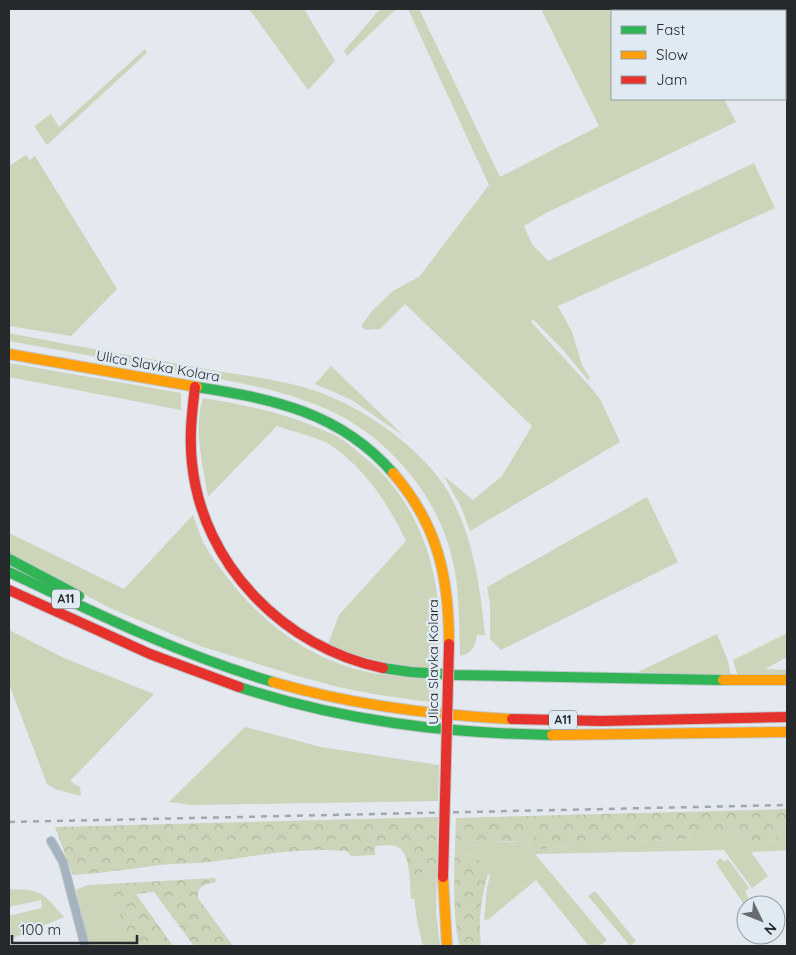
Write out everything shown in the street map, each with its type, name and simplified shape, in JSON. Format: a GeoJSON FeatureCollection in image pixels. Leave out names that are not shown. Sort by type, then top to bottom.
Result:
{"type":"FeatureCollection","features":[{"type":"Feature","properties":{"kind":"main road","name":"Ulica Slavka Kolara"},"geometry":{"type":"LineString","coordinates":[[9,354],[268,400],[311,414],[349,433],[364,444],[387,464],[408,490],[422,512],[436,545],[446,587],[449,644],[443,877],[444,926],[447,946]]}},
{"type":"Feature","properties":{"kind":"main road"},"geometry":{"type":"LineString","coordinates":[[195,386],[190,430],[193,471],[199,501],[212,536],[229,566],[258,601],[285,625],[317,645],[347,659],[413,672],[627,679],[787,680]]}},
{"type":"Feature","properties":{"kind":"main road"},"geometry":{"type":"LineString","coordinates":[[9,559],[104,609],[123,625]]}},
{"type":"Feature","properties":{"kind":"main road","name":"A11"},"geometry":{"type":"LineString","coordinates":[[9,572],[123,625],[185,651],[297,689],[371,704],[438,714],[548,720],[787,716]]}},
{"type":"Feature","properties":{"kind":"main road","name":"A11"},"geometry":{"type":"LineString","coordinates":[[9,590],[173,663],[229,684],[296,704],[369,720],[438,730],[514,735],[787,732]]}},
{"type":"Feature","properties":{"kind":"main road"},"geometry":{"type":"LineString","coordinates":[[9,599],[52,617],[66,616]]}},
{"type":"Feature","properties":{"kind":"street"},"geometry":{"type":"LineString","coordinates":[[51,841],[63,862],[85,946]]}},
{"type":"Feature","properties":{"kind":"green space"},"geometry":{"type":"Polygon","coordinates":[[[249,9],[304,9],[335,61],[308,90],[249,9]]]}},
{"type":"Feature","properties":{"kind":"green space"},"geometry":{"type":"Polygon","coordinates":[[[380,9],[396,9],[347,56],[344,51],[380,9]]]}},
{"type":"Feature","properties":{"kind":"green space"},"geometry":{"type":"Polygon","coordinates":[[[408,9],[419,9],[500,177],[599,126],[541,9],[679,10],[611,10],[611,100],[725,100],[736,122],[546,213],[524,226],[532,244],[548,261],[754,163],[775,208],[558,306],[572,332],[582,365],[590,378],[588,380],[564,351],[533,319],[531,322],[601,401],[620,442],[470,531],[461,507],[444,476],[473,500],[502,476],[532,426],[405,304],[380,329],[366,330],[361,326],[372,311],[393,291],[419,277],[489,185],[408,9]]]}},
{"type":"Feature","properties":{"kind":"green space"},"geometry":{"type":"Polygon","coordinates":[[[787,9],[787,27],[786,10],[686,10],[787,9]]]}},
{"type":"Feature","properties":{"kind":"green space"},"geometry":{"type":"Polygon","coordinates":[[[145,49],[147,53],[47,145],[34,126],[51,114],[59,127],[145,49]]]}},
{"type":"Feature","properties":{"kind":"green space"},"geometry":{"type":"Polygon","coordinates":[[[26,155],[30,160],[35,156],[117,289],[71,336],[9,326],[9,166],[26,155]]]}},
{"type":"Feature","properties":{"kind":"green space"},"geometry":{"type":"Polygon","coordinates":[[[9,333],[289,383],[318,392],[363,413],[411,448],[437,476],[447,490],[463,524],[474,560],[481,597],[485,635],[477,635],[472,649],[460,656],[459,609],[453,562],[445,535],[434,510],[419,486],[401,464],[381,444],[359,427],[335,413],[309,402],[251,385],[9,341],[9,333]]]}},
{"type":"Feature","properties":{"kind":"green space"},"geometry":{"type":"Polygon","coordinates":[[[9,363],[181,393],[181,410],[9,377],[9,363]]]}},
{"type":"Feature","properties":{"kind":"green space"},"geometry":{"type":"Polygon","coordinates":[[[331,366],[404,436],[350,399],[315,384],[331,366]]]}},
{"type":"Feature","properties":{"kind":"green space"},"geometry":{"type":"Polygon","coordinates":[[[203,398],[252,407],[315,426],[348,444],[376,468],[392,485],[406,504],[417,525],[426,546],[432,569],[437,592],[439,616],[437,669],[381,661],[341,650],[328,644],[339,615],[406,541],[383,500],[364,475],[342,453],[324,441],[277,426],[208,497],[199,435],[200,410],[203,398]]]}},
{"type":"Feature","properties":{"kind":"green space"},"geometry":{"type":"Polygon","coordinates":[[[647,497],[678,562],[501,650],[490,639],[490,603],[487,587],[647,497]]]}},
{"type":"Feature","properties":{"kind":"green space"},"geometry":{"type":"Polygon","coordinates":[[[193,515],[209,553],[234,587],[265,619],[283,633],[301,645],[341,665],[391,676],[438,678],[436,703],[338,687],[200,646],[110,608],[9,555],[9,533],[124,589],[193,515]]]}},
{"type":"Feature","properties":{"kind":"green space"},"geometry":{"type":"Polygon","coordinates":[[[9,630],[64,658],[154,694],[70,781],[80,787],[81,796],[55,789],[47,784],[9,684],[9,630]]]}},
{"type":"Feature","properties":{"kind":"green space"},"geometry":{"type":"Polygon","coordinates":[[[787,633],[787,657],[765,669],[787,670],[787,676],[738,677],[733,660],[787,633]]]}},
{"type":"Feature","properties":{"kind":"green space"},"geometry":{"type":"Polygon","coordinates":[[[717,634],[728,661],[731,677],[638,672],[717,634]]]}},
{"type":"Feature","properties":{"kind":"green space"},"geometry":{"type":"Polygon","coordinates":[[[245,727],[321,747],[439,765],[438,801],[192,805],[169,802],[245,727]]]}},
{"type":"Feature","properties":{"kind":"green space"},"geometry":{"type":"Polygon","coordinates":[[[787,809],[787,824],[782,824],[779,828],[778,842],[763,840],[757,847],[748,847],[745,842],[748,835],[746,832],[689,831],[688,839],[637,842],[579,842],[568,846],[536,850],[528,844],[530,839],[537,834],[535,831],[529,831],[513,842],[494,841],[492,846],[464,845],[465,853],[477,858],[482,864],[481,873],[488,874],[481,910],[481,946],[459,946],[454,898],[456,818],[787,809]]]}},
{"type":"Feature","properties":{"kind":"green space"},"geometry":{"type":"Polygon","coordinates":[[[438,817],[437,865],[426,869],[421,875],[419,887],[413,887],[415,899],[411,899],[408,863],[402,850],[396,846],[375,846],[375,855],[351,856],[347,851],[330,850],[295,851],[210,862],[166,864],[73,875],[55,827],[438,817]]]}},
{"type":"Feature","properties":{"kind":"green space"},"geometry":{"type":"Polygon","coordinates":[[[782,824],[787,824],[787,850],[751,852],[768,876],[752,888],[724,850],[535,854],[607,940],[599,946],[589,946],[536,880],[489,919],[484,920],[490,875],[481,873],[477,858],[465,853],[463,845],[491,846],[494,841],[516,842],[528,831],[535,831],[537,834],[530,839],[528,844],[536,850],[568,846],[579,842],[637,842],[688,839],[689,831],[696,830],[746,832],[748,835],[745,843],[768,840],[778,842],[779,828],[782,824]]]}},
{"type":"Feature","properties":{"kind":"green space"},"geometry":{"type":"Polygon","coordinates":[[[721,858],[724,862],[728,859],[749,888],[745,891],[747,895],[738,895],[716,862],[721,858]]]}},
{"type":"Feature","properties":{"kind":"green space"},"geometry":{"type":"Polygon","coordinates":[[[437,865],[436,912],[440,946],[423,946],[417,921],[413,887],[419,886],[423,871],[437,865]]]}},
{"type":"Feature","properties":{"kind":"green space"},"geometry":{"type":"Polygon","coordinates":[[[215,878],[216,882],[206,885],[199,890],[198,898],[233,946],[194,946],[154,892],[136,894],[173,946],[131,946],[108,884],[215,878]]]}},
{"type":"Feature","properties":{"kind":"green space"},"geometry":{"type":"Polygon","coordinates":[[[108,884],[131,946],[89,946],[76,890],[87,885],[108,884]]]}},
{"type":"Feature","properties":{"kind":"green space"},"geometry":{"type":"Polygon","coordinates":[[[9,889],[29,890],[41,894],[64,917],[9,940],[9,916],[42,908],[41,900],[9,907],[9,889]]]}},
{"type":"Feature","properties":{"kind":"green space"},"geometry":{"type":"Polygon","coordinates":[[[595,891],[636,941],[630,946],[588,896],[595,891]]]}},
{"type":"Feature","properties":{"kind":"railway"},"geometry":{"type":"LineString","coordinates":[[9,822],[787,805]]}},
{"type":"Feature","properties":{"kind":"traffic: fast"},"geometry":{"type":"LineString","coordinates":[[197,387],[278,403],[328,422],[372,452],[393,473]]}},
{"type":"Feature","properties":{"kind":"traffic: fast"},"geometry":{"type":"LineString","coordinates":[[9,559],[79,596]]}},
{"type":"Feature","properties":{"kind":"traffic: fast"},"geometry":{"type":"LineString","coordinates":[[9,572],[106,618],[172,646],[273,682]]}},
{"type":"Feature","properties":{"kind":"traffic: fast"},"geometry":{"type":"LineString","coordinates":[[383,668],[455,675],[723,680]]}},
{"type":"Feature","properties":{"kind":"traffic: fast"},"geometry":{"type":"LineString","coordinates":[[239,687],[316,709],[394,723],[432,728],[552,735]]}},
{"type":"Feature","properties":{"kind":"traffic: slow"},"geometry":{"type":"LineString","coordinates":[[9,354],[197,387]]}},
{"type":"Feature","properties":{"kind":"traffic: slow"},"geometry":{"type":"LineString","coordinates":[[393,473],[421,512],[438,553],[447,596],[449,644]]}},
{"type":"Feature","properties":{"kind":"traffic: slow"},"geometry":{"type":"LineString","coordinates":[[723,680],[787,680]]}},
{"type":"Feature","properties":{"kind":"traffic: slow"},"geometry":{"type":"LineString","coordinates":[[273,682],[332,697],[391,708],[451,715],[512,719]]}},
{"type":"Feature","properties":{"kind":"traffic: slow"},"geometry":{"type":"LineString","coordinates":[[552,735],[787,732]]}},
{"type":"Feature","properties":{"kind":"traffic: slow"},"geometry":{"type":"LineString","coordinates":[[443,877],[447,946]]}},
{"type":"Feature","properties":{"kind":"traffic: jam"},"geometry":{"type":"LineString","coordinates":[[195,387],[191,444],[192,463],[199,500],[212,535],[231,567],[254,596],[282,621],[313,642],[347,658],[383,668]]}},
{"type":"Feature","properties":{"kind":"traffic: jam"},"geometry":{"type":"LineString","coordinates":[[9,590],[150,654],[239,687]]}},
{"type":"Feature","properties":{"kind":"traffic: jam"},"geometry":{"type":"LineString","coordinates":[[443,877],[449,644]]}},
{"type":"Feature","properties":{"kind":"traffic: jam"},"geometry":{"type":"LineString","coordinates":[[512,719],[602,721],[787,717]]}}]}
